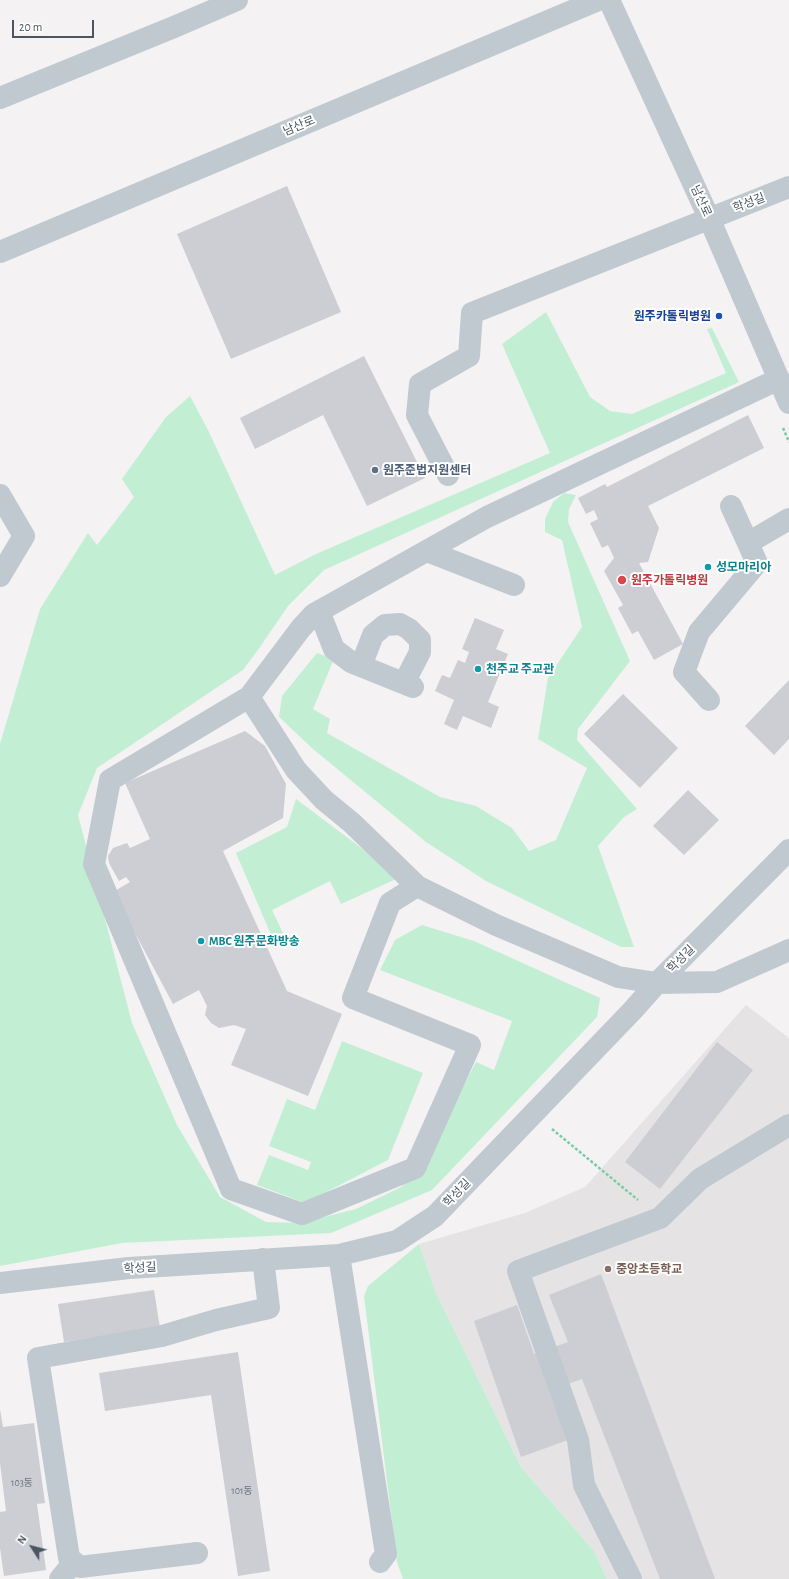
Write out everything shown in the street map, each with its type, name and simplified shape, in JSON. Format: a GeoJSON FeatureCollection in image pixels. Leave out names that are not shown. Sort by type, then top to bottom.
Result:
{"type":"FeatureCollection","features":[{"type":"Feature","properties":{"kind":"street"},"geometry":{"type":"LineString","coordinates":[[0,98],[237,0]]}},
{"type":"Feature","properties":{"kind":"street","name":"남산로"},"geometry":{"type":"LineString","coordinates":[[0,252],[598,0]]}},
{"type":"Feature","properties":{"kind":"street","name":"남산로"},"geometry":{"type":"LineString","coordinates":[[609,0],[709,218],[789,403]]}},
{"type":"Feature","properties":{"kind":"street","name":"학성길"},"geometry":{"type":"LineString","coordinates":[[448,476],[417,415],[420,384],[469,356],[472,313],[789,187]]}},
{"type":"Feature","properties":{"kind":"street"},"geometry":{"type":"LineString","coordinates":[[417,886],[390,903],[353,998],[470,1046],[415,1168],[302,1214],[231,1189],[94,864],[110,780],[249,697],[301,628],[314,614],[319,611],[486,517],[779,379]]}},
{"type":"Feature","properties":{"kind":"street"},"geometry":{"type":"LineString","coordinates":[[0,495],[24,536],[0,576]]}},
{"type":"Feature","properties":{"kind":"street"},"geometry":{"type":"LineString","coordinates":[[709,700],[684,672],[699,632],[758,563],[731,506]]}},
{"type":"Feature","properties":{"kind":"street"},"geometry":{"type":"LineString","coordinates":[[748,543],[789,519]]}},
{"type":"Feature","properties":{"kind":"street"},"geometry":{"type":"LineString","coordinates":[[427,551],[514,585]]}},
{"type":"Feature","properties":{"kind":"street"},"geometry":{"type":"LineString","coordinates":[[319,611],[334,649],[351,662],[408,685],[420,652],[420,640],[409,629],[400,624],[385,625],[373,635],[361,666]]}},
{"type":"Feature","properties":{"kind":"street"},"geometry":{"type":"LineString","coordinates":[[249,697],[296,770],[324,800],[352,823],[417,886],[496,925],[618,977],[657,983],[717,982],[789,950]]}},
{"type":"Feature","properties":{"kind":"street","name":"학성길"},"geometry":{"type":"LineString","coordinates":[[0,1283],[129,1268],[339,1255],[398,1241],[435,1216],[633,1010],[657,983],[789,850]]}},
{"type":"Feature","properties":{"kind":"street"},"geometry":{"type":"LineString","coordinates":[[631,1579],[584,1485],[578,1440],[518,1271],[660,1218],[700,1179],[789,1125]]}},
{"type":"Feature","properties":{"kind":"street"},"geometry":{"type":"LineString","coordinates":[[339,1255],[386,1554],[380,1562]]}},
{"type":"Feature","properties":{"kind":"street"},"geometry":{"type":"LineString","coordinates":[[197,1553],[80,1567],[69,1558],[38,1358],[162,1336],[216,1320],[269,1308],[264,1259]]}},
{"type":"Feature","properties":{"kind":"street"},"geometry":{"type":"LineString","coordinates":[[60,1579],[74,1562]]}},
{"type":"Feature","properties":{"kind":"path"},"geometry":{"type":"LineString","coordinates":[[552,1129],[660,1218]]}},
{"type":"Feature","properties":{"kind":"shaded area","name":"중앙초등학교"},"geometry":{"type":"Polygon","coordinates":[[[746,1005],[789,1038],[789,1579],[607,1579],[594,1551],[521,1467],[436,1293],[419,1244],[525,1213],[585,1187],[746,1005]]]}},
{"type":"Feature","properties":{"kind":"green space"},"geometry":{"type":"Polygon","coordinates":[[[546,312],[590,397],[610,411],[632,414],[726,373],[707,329],[712,328],[739,382],[324,570],[288,606],[243,670],[97,768],[78,815],[132,1023],[177,1125],[220,1197],[266,1222],[300,1223],[356,1209],[401,1187],[416,1175],[476,1062],[494,1070],[512,1021],[380,970],[395,940],[422,925],[474,941],[600,998],[597,1017],[432,1190],[331,1233],[122,1243],[0,1266],[0,744],[40,609],[88,533],[97,545],[134,497],[122,479],[166,417],[190,396],[209,432],[275,575],[316,554],[550,453],[502,344],[546,312]]]}},
{"type":"Feature","properties":{"kind":"green space"},"geometry":{"type":"Polygon","coordinates":[[[564,493],[576,495],[569,509],[568,522],[630,661],[578,729],[577,740],[637,809],[624,817],[598,846],[634,947],[621,947],[486,881],[426,842],[313,749],[279,717],[282,696],[317,653],[334,659],[313,709],[330,719],[327,733],[440,797],[476,806],[512,828],[529,851],[556,840],[587,768],[538,739],[548,678],[582,627],[562,540],[545,532],[545,519],[553,502],[564,493]]]}},
{"type":"Feature","properties":{"kind":"green space"},"geometry":{"type":"Polygon","coordinates":[[[296,799],[396,874],[394,880],[341,904],[330,881],[272,910],[283,933],[272,937],[236,853],[287,827],[296,799]]]}},
{"type":"Feature","properties":{"kind":"green space"},"geometry":{"type":"Polygon","coordinates":[[[342,1041],[423,1073],[388,1160],[305,1203],[257,1185],[269,1155],[308,1170],[311,1162],[269,1146],[287,1099],[315,1110],[342,1041]]]}},
{"type":"Feature","properties":{"kind":"green space"},"geometry":{"type":"Polygon","coordinates":[[[419,1244],[436,1293],[521,1467],[594,1551],[607,1579],[403,1579],[397,1562],[364,1296],[368,1286],[419,1244]]]}},
{"type":"Feature","properties":{"kind":"building"},"geometry":{"type":"Polygon","coordinates":[[[287,186],[341,312],[231,359],[177,234],[287,186]]]}},
{"type":"Feature","properties":{"kind":"building"},"geometry":{"type":"Polygon","coordinates":[[[364,356],[425,478],[367,506],[323,415],[255,449],[240,418],[364,356]]]}},
{"type":"Feature","properties":{"kind":"building"},"geometry":{"type":"Polygon","coordinates":[[[748,415],[764,448],[648,506],[659,528],[648,562],[639,563],[683,644],[654,660],[638,631],[632,634],[618,608],[623,605],[604,571],[614,558],[608,545],[602,548],[590,523],[598,519],[594,510],[586,514],[578,498],[605,484],[607,487],[748,415]]]}},
{"type":"Feature","properties":{"kind":"building","name":"천주교 주교관"},"geometry":{"type":"Polygon","coordinates":[[[475,618],[504,630],[496,649],[508,654],[488,702],[499,707],[491,728],[463,716],[457,730],[444,724],[454,700],[435,691],[442,675],[450,678],[458,660],[465,663],[469,652],[462,649],[475,618]]]}},
{"type":"Feature","properties":{"kind":"building"},"geometry":{"type":"Polygon","coordinates":[[[789,680],[789,739],[774,755],[745,726],[789,680]]]}},
{"type":"Feature","properties":{"kind":"building"},"geometry":{"type":"Polygon","coordinates":[[[623,694],[678,748],[640,788],[584,734],[623,694]]]}},
{"type":"Feature","properties":{"kind":"building","name":"MBC 원주문화방송"},"geometry":{"type":"Polygon","coordinates":[[[245,731],[265,746],[286,784],[283,818],[223,851],[287,991],[342,1014],[308,1096],[231,1065],[246,1029],[234,1025],[219,1028],[211,1023],[205,1015],[207,1006],[199,990],[173,1004],[113,892],[130,882],[126,877],[119,881],[109,863],[108,856],[113,848],[127,843],[130,848],[150,839],[125,783],[245,731]]]}},
{"type":"Feature","properties":{"kind":"building"},"geometry":{"type":"Polygon","coordinates":[[[688,790],[719,820],[684,855],[653,826],[688,790]]]}},
{"type":"Feature","properties":{"kind":"building"},"geometry":{"type":"Polygon","coordinates":[[[717,1042],[753,1070],[660,1189],[625,1162],[717,1042]]]}},
{"type":"Feature","properties":{"kind":"building"},"geometry":{"type":"Polygon","coordinates":[[[601,1274],[715,1579],[660,1579],[582,1379],[551,1390],[568,1440],[521,1457],[474,1321],[517,1305],[534,1354],[568,1342],[549,1295],[601,1274]]]}},
{"type":"Feature","properties":{"kind":"building"},"geometry":{"type":"Polygon","coordinates":[[[154,1290],[160,1328],[64,1342],[58,1304],[154,1290]]]}},
{"type":"Feature","properties":{"kind":"building"},"geometry":{"type":"Polygon","coordinates":[[[238,1352],[270,1571],[238,1576],[211,1395],[105,1411],[99,1373],[238,1352]]]}},
{"type":"Feature","properties":{"kind":"building"},"geometry":{"type":"Polygon","coordinates":[[[0,1409],[3,1427],[34,1423],[45,1503],[37,1504],[46,1570],[4,1576],[0,1548],[0,1512],[6,1511],[0,1463],[0,1409]]]}},
{"type":"Feature","properties":{"kind":"place","name":"원주카톨릭병원"},"geometry":{"type":"Point","coordinates":[719,316]}},
{"type":"Feature","properties":{"kind":"place","name":"원주준법지원센터"},"geometry":{"type":"Point","coordinates":[375,470]}},
{"type":"Feature","properties":{"kind":"place","name":"성모마리아"},"geometry":{"type":"Point","coordinates":[708,567]}},
{"type":"Feature","properties":{"kind":"place","name":"원주가톨릭병원"},"geometry":{"type":"Point","coordinates":[622,580]}},
{"type":"Feature","properties":{"kind":"place","name":"천주교 주교관"},"geometry":{"type":"Point","coordinates":[478,669]}},
{"type":"Feature","properties":{"kind":"place","name":"MBC 원주문화방송"},"geometry":{"type":"Point","coordinates":[201,941]}},
{"type":"Feature","properties":{"kind":"place","name":"중앙초등학교"},"geometry":{"type":"Point","coordinates":[608,1269]}}]}
